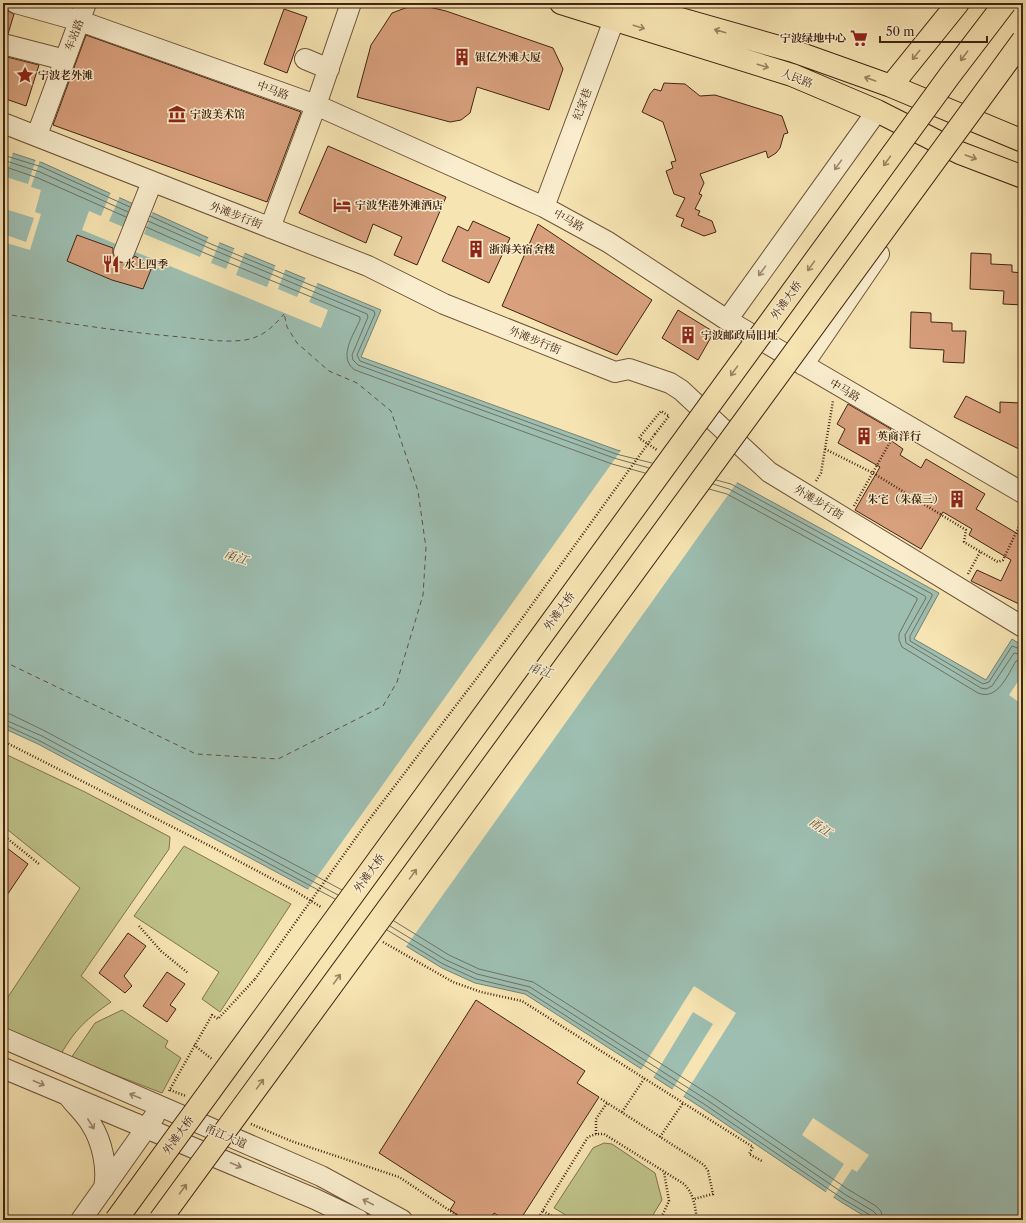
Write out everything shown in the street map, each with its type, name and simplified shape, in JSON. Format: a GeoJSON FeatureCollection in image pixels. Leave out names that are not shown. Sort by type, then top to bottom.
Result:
{"type":"FeatureCollection","features":[{"type":"Feature","properties":{"kind":"main road","name":"人民路"},"geometry":{"type":"LineString","coordinates":[[561,3],[620,8],[793,52],[891,86],[1023,141]]}},
{"type":"Feature","properties":{"kind":"main road"},"geometry":{"type":"LineString","coordinates":[[891,86],[958,3]]}},
{"type":"Feature","properties":{"kind":"main road","name":"外滩大桥"},"geometry":{"type":"LineString","coordinates":[[116,1220],[922,113],[1005,3]]}},
{"type":"Feature","properties":{"kind":"main road","name":"人民路"},"geometry":{"type":"LineString","coordinates":[[620,8],[792,75],[877,111],[951,149],[1023,177]]}},
{"type":"Feature","properties":{"kind":"main road"},"geometry":{"type":"LineString","coordinates":[[160,1220],[1023,40]]}},
{"type":"Feature","properties":{"kind":"main road"},"geometry":{"type":"LineString","coordinates":[[977,122],[1023,56]]}},
{"type":"Feature","properties":{"kind":"street","name":"中马路"},"geometry":{"type":"LineString","coordinates":[[16,3],[83,12],[316,105],[544,206],[608,242],[727,320],[1023,493]]}},
{"type":"Feature","properties":{"kind":"street"},"geometry":{"type":"LineString","coordinates":[[270,228],[316,105],[351,3]]}},
{"type":"Feature","properties":{"kind":"street","name":"纪家巷"},"geometry":{"type":"LineString","coordinates":[[544,206],[620,8]]}},
{"type":"Feature","properties":{"kind":"street","name":"车站路"},"geometry":{"type":"LineString","coordinates":[[37,135],[83,12]]}},
{"type":"Feature","properties":{"kind":"street"},"geometry":{"type":"LineString","coordinates":[[3,44],[65,60]]}},
{"type":"Feature","properties":{"kind":"street"},"geometry":{"type":"LineString","coordinates":[[305,59],[329,68]]}},
{"type":"Feature","properties":{"kind":"street"},"geometry":{"type":"LineString","coordinates":[[727,320],[877,111]]}},
{"type":"Feature","properties":{"kind":"street","name":"外滩步行街"},"geometry":{"type":"LineString","coordinates":[[3,123],[37,135],[152,182],[368,266],[444,304],[616,372],[629,369],[670,383],[681,390],[710,415],[769,472],[1023,627]]}},
{"type":"Feature","properties":{"kind":"street"},"geometry":{"type":"LineString","coordinates":[[803,365],[951,149]]}},
{"type":"Feature","properties":{"kind":"street"},"geometry":{"type":"LineString","coordinates":[[124,252],[152,182]]}},
{"type":"Feature","properties":{"kind":"street","name":"甬江大道"},"geometry":{"type":"LineString","coordinates":[[3,1038],[321,1176],[402,1220]]}},
{"type":"Feature","properties":{"kind":"street","name":"甬江大道"},"geometry":{"type":"LineString","coordinates":[[3,1068],[315,1199],[359,1220]]}},
{"type":"Feature","properties":{"kind":"street"},"geometry":{"type":"LineString","coordinates":[[66,1094],[92,1124],[100,1143],[105,1173],[104,1188]]}},
{"type":"Feature","properties":{"kind":"street"},"geometry":{"type":"LineString","coordinates":[[81,1220],[147,1128],[160,1107]]}},
{"type":"Feature","properties":{"kind":"path"},"geometry":{"type":"LineString","coordinates":[[800,491],[818,479],[821,473],[836,385]]}},
{"type":"Feature","properties":{"kind":"path"},"geometry":{"type":"LineString","coordinates":[[847,519],[901,423]]}},
{"type":"Feature","properties":{"kind":"path"},"geometry":{"type":"LineString","coordinates":[[160,1107],[212,1015],[218,1019],[255,979],[365,824],[518,624],[655,434]]}},
{"type":"Feature","properties":{"kind":"path"},"geometry":{"type":"LineString","coordinates":[[825,449],[873,473],[966,530],[964,542],[998,562],[1002,560],[1023,518]]}},
{"type":"Feature","properties":{"kind":"path"},"geometry":{"type":"LineString","coordinates":[[959,588],[980,552]]}},
{"type":"Feature","properties":{"kind":"path"},"geometry":{"type":"LineString","coordinates":[[3,741],[208,845],[295,891],[322,908]]}},
{"type":"Feature","properties":{"kind":"path"},"geometry":{"type":"LineString","coordinates":[[3,836],[39,864]]}},
{"type":"Feature","properties":{"kind":"path"},"geometry":{"type":"LineString","coordinates":[[139,926],[160,950],[188,973]]}},
{"type":"Feature","properties":{"kind":"path"},"geometry":{"type":"LineString","coordinates":[[376,938],[453,982],[481,992],[522,1001],[753,1147],[749,1154],[762,1161]]}},
{"type":"Feature","properties":{"kind":"path"},"geometry":{"type":"LineString","coordinates":[[194,1046],[216,1062]]}},
{"type":"Feature","properties":{"kind":"path"},"geometry":{"type":"LineString","coordinates":[[622,1112],[644,1078]]}},
{"type":"Feature","properties":{"kind":"path"},"geometry":{"type":"LineString","coordinates":[[170,1090],[191,1099]]}},
{"type":"Feature","properties":{"kind":"path"},"geometry":{"type":"LineString","coordinates":[[601,1099],[704,1166],[708,1171],[713,1194],[694,1199]]}},
{"type":"Feature","properties":{"kind":"path"},"geometry":{"type":"LineString","coordinates":[[596,1134],[596,1120],[607,1103]]}},
{"type":"Feature","properties":{"kind":"path"},"geometry":{"type":"LineString","coordinates":[[660,1137],[683,1103]]}},
{"type":"Feature","properties":{"kind":"path"},"geometry":{"type":"LineString","coordinates":[[247,1122],[291,1141],[399,1177],[464,1220]]}},
{"type":"Feature","properties":{"kind":"path"},"geometry":{"type":"LineString","coordinates":[[537,1220],[582,1145],[588,1137],[596,1134],[604,1134],[684,1184],[691,1190],[697,1220]]}},
{"type":"Feature","properties":{"kind":"path"},"geometry":{"type":"LineString","coordinates":[[660,1220],[669,1201],[664,1171]]}},
{"type":"Feature","properties":{"kind":"path"},"geometry":{"type":"LineString","coordinates":[[542,1210],[559,1220]]}},
{"type":"Feature","properties":{"kind":"green space"},"geometry":{"type":"Polygon","coordinates":[[[3,753],[85,792],[170,837],[169,849],[81,976],[111,1002],[95,1014],[77,1031],[61,1054],[3,1036],[3,999],[6,1000],[80,888],[3,826],[3,753]]]}},
{"type":"Feature","properties":{"kind":"green space"},"geometry":{"type":"Polygon","coordinates":[[[184,846],[291,904],[220,1012],[202,999],[219,972],[134,916],[184,846]]]}},
{"type":"Feature","properties":{"kind":"green space"},"geometry":{"type":"Polygon","coordinates":[[[122,1010],[168,1041],[165,1047],[181,1058],[162,1093],[71,1058],[95,1023],[122,1010]]]}},
{"type":"Feature","properties":{"kind":"green space"},"geometry":{"type":"Polygon","coordinates":[[[604,1143],[612,1144],[655,1173],[662,1200],[650,1220],[574,1220],[554,1208],[593,1148],[604,1143]]]}},
{"type":"Feature","properties":{"kind":"water","name":"甬江"},"geometry":{"type":"Polygon","coordinates":[[[3,150],[43,163],[213,240],[381,310],[361,357],[617,450],[732,480],[939,593],[914,639],[986,680],[1012,639],[1023,646],[1023,1220],[871,1220],[841,1202],[702,1108],[525,994],[475,983],[442,968],[347,910],[38,744],[3,728],[3,150]]]}},
{"type":"Feature","properties":{"kind":"pier"},"geometry":{"type":"Polygon","coordinates":[[[3,148],[13,152],[6,177],[28,184],[36,159],[40,160],[31,187],[41,190],[35,212],[41,214],[30,250],[3,242],[3,234],[26,242],[34,218],[8,210],[3,226],[3,148]]]}},
{"type":"Feature","properties":{"kind":"pier"},"geometry":{"type":"Polygon","coordinates":[[[111,192],[120,196],[109,221],[128,229],[138,204],[153,211],[144,234],[200,257],[209,236],[220,241],[211,263],[226,269],[235,247],[245,252],[236,275],[267,287],[276,264],[286,268],[278,289],[297,297],[306,277],[318,282],[309,302],[328,310],[321,328],[82,230],[89,211],[101,216],[111,192]]]}},
{"type":"Feature","properties":{"kind":"pier"},"geometry":{"type":"Polygon","coordinates":[[[622,449],[738,481],[405,948],[346,912],[307,891],[622,449]]]}},
{"type":"Feature","properties":{"kind":"pier"},"geometry":{"type":"Polygon","coordinates":[[[1019,680],[1023,684],[1023,705],[1009,695],[1019,680]]]}},
{"type":"Feature","properties":{"kind":"pier"},"geometry":{"type":"Polygon","coordinates":[[[694,986],[736,1013],[683,1097],[672,1090],[713,1024],[693,1012],[653,1078],[641,1070],[694,986]]]}},
{"type":"Feature","properties":{"kind":"pier"},"geometry":{"type":"Polygon","coordinates":[[[813,1118],[869,1155],[857,1172],[852,1169],[832,1199],[825,1193],[844,1164],[802,1135],[813,1118]]]}},
{"type":"Feature","properties":{"kind":"building"},"geometry":{"type":"Polygon","coordinates":[[[3,3],[8,11],[14,14],[8,34],[3,33],[3,3]]]}},
{"type":"Feature","properties":{"kind":"building","name":"银亿外滩大厦"},"geometry":{"type":"Polygon","coordinates":[[[416,4],[446,11],[553,48],[563,69],[549,110],[477,87],[470,113],[461,120],[450,122],[357,97],[371,45],[392,13],[416,4]]]}},
{"type":"Feature","properties":{"kind":"building"},"geometry":{"type":"Polygon","coordinates":[[[284,9],[307,17],[287,73],[264,64],[284,9]]]}},
{"type":"Feature","properties":{"kind":"building","name":"宁波美术馆"},"geometry":{"type":"Polygon","coordinates":[[[86,35],[301,112],[267,202],[53,125],[86,35]]]}},
{"type":"Feature","properties":{"kind":"building"},"geometry":{"type":"Polygon","coordinates":[[[3,56],[39,65],[26,106],[3,98],[3,56]]]}},
{"type":"Feature","properties":{"kind":"building"},"geometry":{"type":"Polygon","coordinates":[[[664,83],[685,84],[700,96],[715,95],[782,116],[788,133],[784,134],[780,148],[776,153],[768,158],[766,151],[700,174],[704,183],[699,194],[702,195],[695,209],[700,211],[698,215],[712,221],[716,232],[704,236],[681,226],[684,219],[676,216],[685,198],[674,194],[666,171],[673,168],[671,162],[676,161],[663,122],[642,112],[650,94],[654,89],[661,91],[664,83]]]}},
{"type":"Feature","properties":{"kind":"building","name":"宁波华港外滩酒店"},"geometry":{"type":"Polygon","coordinates":[[[328,146],[446,197],[417,265],[394,255],[402,237],[373,224],[366,243],[299,213],[328,146]]]}},
{"type":"Feature","properties":{"kind":"building","name":"浙海关宿舍楼"},"geometry":{"type":"Polygon","coordinates":[[[473,221],[510,238],[489,283],[442,261],[458,226],[468,231],[473,221]]]}},
{"type":"Feature","properties":{"kind":"building"},"geometry":{"type":"Polygon","coordinates":[[[538,224],[652,300],[617,355],[502,306],[538,224]]]}},
{"type":"Feature","properties":{"kind":"building","name":"水上四季"},"geometry":{"type":"Polygon","coordinates":[[[77,235],[113,248],[113,254],[119,262],[126,263],[135,256],[152,267],[143,289],[112,280],[67,261],[77,235]]]}},
{"type":"Feature","properties":{"kind":"building"},"geometry":{"type":"Polygon","coordinates":[[[971,253],[991,254],[991,264],[1012,265],[1012,272],[1023,273],[1023,305],[1003,304],[1004,291],[970,289],[971,253]]]}},
{"type":"Feature","properties":{"kind":"building","name":"宁波邮政局旧址"},"geometry":{"type":"Polygon","coordinates":[[[678,310],[714,332],[698,360],[662,338],[678,310]]]}},
{"type":"Feature","properties":{"kind":"building"},"geometry":{"type":"Polygon","coordinates":[[[911,312],[931,313],[931,322],[952,323],[952,331],[966,331],[964,363],[943,362],[944,350],[910,348],[911,312]]]}},
{"type":"Feature","properties":{"kind":"building"},"geometry":{"type":"Polygon","coordinates":[[[966,396],[1000,413],[1000,402],[1020,403],[1019,412],[1023,412],[1023,451],[954,417],[966,396]]]}},
{"type":"Feature","properties":{"kind":"building"},"geometry":{"type":"Polygon","coordinates":[[[848,404],[891,429],[886,437],[903,449],[900,455],[921,468],[926,459],[985,494],[976,509],[1023,537],[1023,595],[1019,604],[971,581],[977,570],[1001,581],[1011,560],[969,535],[972,529],[943,512],[921,549],[855,510],[880,467],[838,443],[845,429],[837,424],[848,404]]]}},
{"type":"Feature","properties":{"kind":"building"},"geometry":{"type":"Polygon","coordinates":[[[3,845],[28,864],[3,901],[3,845]]]}},
{"type":"Feature","properties":{"kind":"building"},"geometry":{"type":"Polygon","coordinates":[[[128,933],[146,946],[124,976],[132,986],[125,993],[99,973],[128,933]]]}},
{"type":"Feature","properties":{"kind":"building"},"geometry":{"type":"Polygon","coordinates":[[[167,972],[185,984],[170,1005],[176,1009],[167,1022],[143,1006],[167,972]]]}},
{"type":"Feature","properties":{"kind":"building"},"geometry":{"type":"Polygon","coordinates":[[[476,1000],[585,1071],[577,1083],[599,1097],[520,1220],[505,1220],[494,1213],[490,1220],[465,1220],[450,1210],[455,1202],[379,1153],[476,1000]]]}},
{"type":"Feature","properties":{"kind":"ferry route"},"geometry":{"type":"LineString","coordinates":[[3,661],[196,754],[278,759],[383,706],[397,682],[423,595],[426,548],[418,491],[391,411],[357,383],[329,371],[297,343],[287,327],[284,313]]}},
{"type":"Feature","properties":{"kind":"ferry route"},"geometry":{"type":"LineString","coordinates":[[3,314],[92,327],[221,341],[251,339],[272,327],[284,314]]}},
{"type":"Feature","properties":{"kind":"place","name":"宁波绿地中心"},"geometry":{"type":"Point","coordinates":[859,38]}},
{"type":"Feature","properties":{"kind":"place","name":"银亿外滩大厦"},"geometry":{"type":"Point","coordinates":[462,57]}},
{"type":"Feature","properties":{"kind":"place","name":"宁波老外滩"},"geometry":{"type":"Point","coordinates":[25,75]}},
{"type":"Feature","properties":{"kind":"place","name":"宁波美术馆"},"geometry":{"type":"Point","coordinates":[177,114]}},
{"type":"Feature","properties":{"kind":"place","name":"宁波华港外滩酒店"},"geometry":{"type":"Point","coordinates":[342,205]}},
{"type":"Feature","properties":{"kind":"place","name":"浙海关宿舍楼"},"geometry":{"type":"Point","coordinates":[476,249]}},
{"type":"Feature","properties":{"kind":"place","name":"水上四季"},"geometry":{"type":"Point","coordinates":[111,264]}},
{"type":"Feature","properties":{"kind":"place","name":"宁波邮政局旧址"},"geometry":{"type":"Point","coordinates":[688,335]}},
{"type":"Feature","properties":{"kind":"place","name":"英商洋行"},"geometry":{"type":"Point","coordinates":[864,436]}},
{"type":"Feature","properties":{"kind":"place","name":"朱宅（朱葆三）"},"geometry":{"type":"Point","coordinates":[957,499]}}]}
